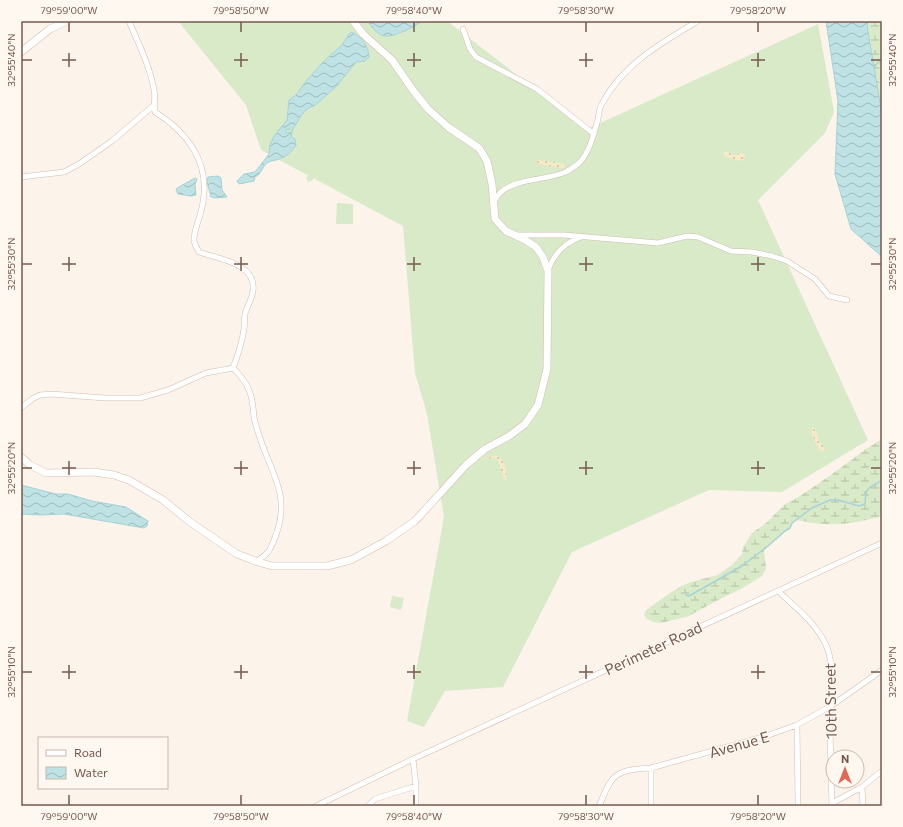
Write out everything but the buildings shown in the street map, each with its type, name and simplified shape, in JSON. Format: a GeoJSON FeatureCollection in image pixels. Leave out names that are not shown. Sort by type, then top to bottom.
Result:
{"type":"FeatureCollection","features":[{"type":"Feature","properties":{"kind":"street"},"geometry":{"type":"LineString","coordinates":[[21,52],[50,29],[67,21]]}},
{"type":"Feature","properties":{"kind":"street"},"geometry":{"type":"LineString","coordinates":[[130,21],[151,75],[155,92],[153,106],[155,112],[168,120],[183,134],[201,164],[204,182],[203,202],[194,235],[194,242],[199,252],[240,266],[252,277],[254,290],[245,314],[240,350],[233,368]]}},
{"type":"Feature","properties":{"kind":"street"},"geometry":{"type":"LineString","coordinates":[[21,457],[30,465],[46,473],[94,472],[114,475],[129,480],[163,500],[190,522],[237,554],[272,566],[327,566],[351,560],[366,553],[415,521],[466,465],[484,449],[508,436],[524,424],[538,405],[547,369],[548,271],[543,257],[536,247],[506,231],[495,219],[492,204],[492,184],[487,161],[479,148],[448,127],[428,109],[392,60],[363,34],[353,21]]}},
{"type":"Feature","properties":{"kind":"street"},"geometry":{"type":"LineString","coordinates":[[492,204],[500,193],[506,188],[563,173],[573,168],[581,160],[587,150],[594,134],[601,105],[614,84],[639,60],[659,44],[698,21]]}},
{"type":"Feature","properties":{"kind":"street"},"geometry":{"type":"LineString","coordinates":[[463,29],[470,49],[476,56],[537,89],[594,134]]}},
{"type":"Feature","properties":{"kind":"street"},"geometry":{"type":"LineString","coordinates":[[21,177],[64,172],[79,164],[106,145],[153,106]]}},
{"type":"Feature","properties":{"kind":"street"},"geometry":{"type":"LineString","coordinates":[[514,234],[583,237],[658,244],[687,236],[698,237],[731,251],[752,252],[787,261],[815,279],[829,296],[847,300]]}},
{"type":"Feature","properties":{"kind":"street"},"geometry":{"type":"LineString","coordinates":[[548,271],[554,258],[562,247],[578,238],[583,237]]}},
{"type":"Feature","properties":{"kind":"street"},"geometry":{"type":"LineString","coordinates":[[21,408],[40,396],[51,394],[105,398],[140,398],[168,390],[206,373],[233,368]]}},
{"type":"Feature","properties":{"kind":"street"},"geometry":{"type":"LineString","coordinates":[[233,368],[249,389],[253,402],[254,419],[278,483],[281,497],[280,524],[273,544],[269,554],[257,561]]}},
{"type":"Feature","properties":{"kind":"street","name":"Perimeter Road"},"geometry":{"type":"LineString","coordinates":[[316,806],[413,759],[882,543]]}},
{"type":"Feature","properties":{"kind":"street","name":"10th Street"},"geometry":{"type":"LineString","coordinates":[[778,591],[812,624],[827,648],[832,678],[830,707],[832,806]]}},
{"type":"Feature","properties":{"kind":"street","name":"Avenue E"},"geometry":{"type":"LineString","coordinates":[[599,806],[612,779],[621,773],[651,768],[766,736],[797,724],[830,707],[882,670]]}},
{"type":"Feature","properties":{"kind":"street"},"geometry":{"type":"LineString","coordinates":[[797,724],[798,806]]}},
{"type":"Feature","properties":{"kind":"street"},"geometry":{"type":"LineString","coordinates":[[413,759],[416,786],[416,806]]}},
{"type":"Feature","properties":{"kind":"street"},"geometry":{"type":"LineString","coordinates":[[651,768],[651,806]]}},
{"type":"Feature","properties":{"kind":"street"},"geometry":{"type":"LineString","coordinates":[[865,785],[882,771]]}},
{"type":"Feature","properties":{"kind":"street"},"geometry":{"type":"LineString","coordinates":[[368,806],[374,799],[416,786]]}},
{"type":"Feature","properties":{"kind":"street"},"geometry":{"type":"LineString","coordinates":[[832,806],[836,801],[858,789]]}},
{"type":"Feature","properties":{"kind":"street"},"geometry":{"type":"LineString","coordinates":[[862,789],[863,806]]}},
{"type":"Feature","properties":{"kind":"green space"},"geometry":{"type":"Polygon","coordinates":[[[178,21],[447,21],[587,129],[818,24],[834,112],[825,133],[758,200],[868,440],[782,492],[709,490],[572,552],[503,687],[445,691],[424,727],[407,721],[444,517],[427,414],[415,373],[403,226],[313,178],[313,180],[308,182],[306,177],[309,176],[261,150],[246,105],[178,21]]]}},
{"type":"Feature","properties":{"kind":"green space"},"geometry":{"type":"Polygon","coordinates":[[[856,21],[882,21],[882,193],[856,21]]]}},
{"type":"Feature","properties":{"kind":"green space"},"geometry":{"type":"Polygon","coordinates":[[[337,203],[353,204],[353,224],[336,224],[337,203]]]}},
{"type":"Feature","properties":{"kind":"green space"},"geometry":{"type":"Polygon","coordinates":[[[882,439],[882,516],[839,524],[819,524],[796,520],[792,523],[790,528],[764,550],[766,569],[762,576],[741,589],[689,616],[661,623],[653,622],[647,619],[644,615],[646,610],[679,587],[691,582],[718,575],[733,564],[742,554],[743,547],[752,533],[766,523],[785,504],[797,498],[882,439]]]}},
{"type":"Feature","properties":{"kind":"green space"},"geometry":{"type":"Polygon","coordinates":[[[392,596],[404,598],[401,610],[390,607],[392,596]]]}},
{"type":"Feature","properties":{"kind":"sand"},"geometry":{"type":"Polygon","coordinates":[[[726,151],[734,155],[742,153],[745,157],[743,160],[732,159],[722,154],[726,151]]]}},
{"type":"Feature","properties":{"kind":"sand"},"geometry":{"type":"Polygon","coordinates":[[[538,160],[565,164],[566,167],[563,168],[538,164],[536,162],[538,160]]]}},
{"type":"Feature","properties":{"kind":"sand"},"geometry":{"type":"Polygon","coordinates":[[[812,427],[815,428],[819,441],[825,449],[823,451],[820,450],[814,439],[812,427]]]}},
{"type":"Feature","properties":{"kind":"sand"},"geometry":{"type":"Polygon","coordinates":[[[491,456],[496,456],[502,460],[505,468],[506,480],[504,479],[498,460],[494,458],[485,459],[491,456]]]}},
{"type":"Feature","properties":{"kind":"water"},"geometry":{"type":"Polygon","coordinates":[[[367,21],[422,21],[402,32],[385,36],[377,32],[367,21]]]}},
{"type":"Feature","properties":{"kind":"water"},"geometry":{"type":"Polygon","coordinates":[[[826,21],[868,21],[867,26],[882,114],[882,257],[851,229],[835,174],[838,101],[826,21]]]}},
{"type":"Feature","properties":{"kind":"water"},"geometry":{"type":"Polygon","coordinates":[[[351,32],[364,42],[368,49],[369,57],[365,61],[356,62],[336,87],[314,106],[310,107],[304,112],[292,131],[289,129],[286,130],[286,133],[292,132],[291,137],[295,139],[296,145],[289,154],[267,163],[259,175],[255,177],[254,181],[239,184],[237,181],[244,174],[255,172],[269,154],[270,145],[274,136],[287,120],[289,100],[296,95],[324,61],[341,46],[351,32]]]}},
{"type":"Feature","properties":{"kind":"water"},"geometry":{"type":"Polygon","coordinates":[[[218,176],[221,178],[222,190],[227,197],[211,197],[207,182],[208,177],[218,176]]]}},
{"type":"Feature","properties":{"kind":"water"},"geometry":{"type":"Polygon","coordinates":[[[195,178],[197,179],[195,185],[196,195],[191,196],[178,194],[176,190],[177,188],[195,178]]]}},
{"type":"Feature","properties":{"kind":"water"},"geometry":{"type":"Polygon","coordinates":[[[21,485],[56,494],[68,494],[92,501],[126,507],[148,521],[147,526],[144,528],[64,514],[21,514],[21,485]]]}},
{"type":"Feature","properties":{"kind":"waterway"},"geometry":{"type":"LineString","coordinates":[[874,66],[882,60]]}},
{"type":"Feature","properties":{"kind":"waterway"},"geometry":{"type":"LineString","coordinates":[[686,595],[689,596],[742,566],[790,528],[792,523],[812,508],[830,500],[838,500],[859,506],[865,504],[868,489],[882,480]]}}]}
